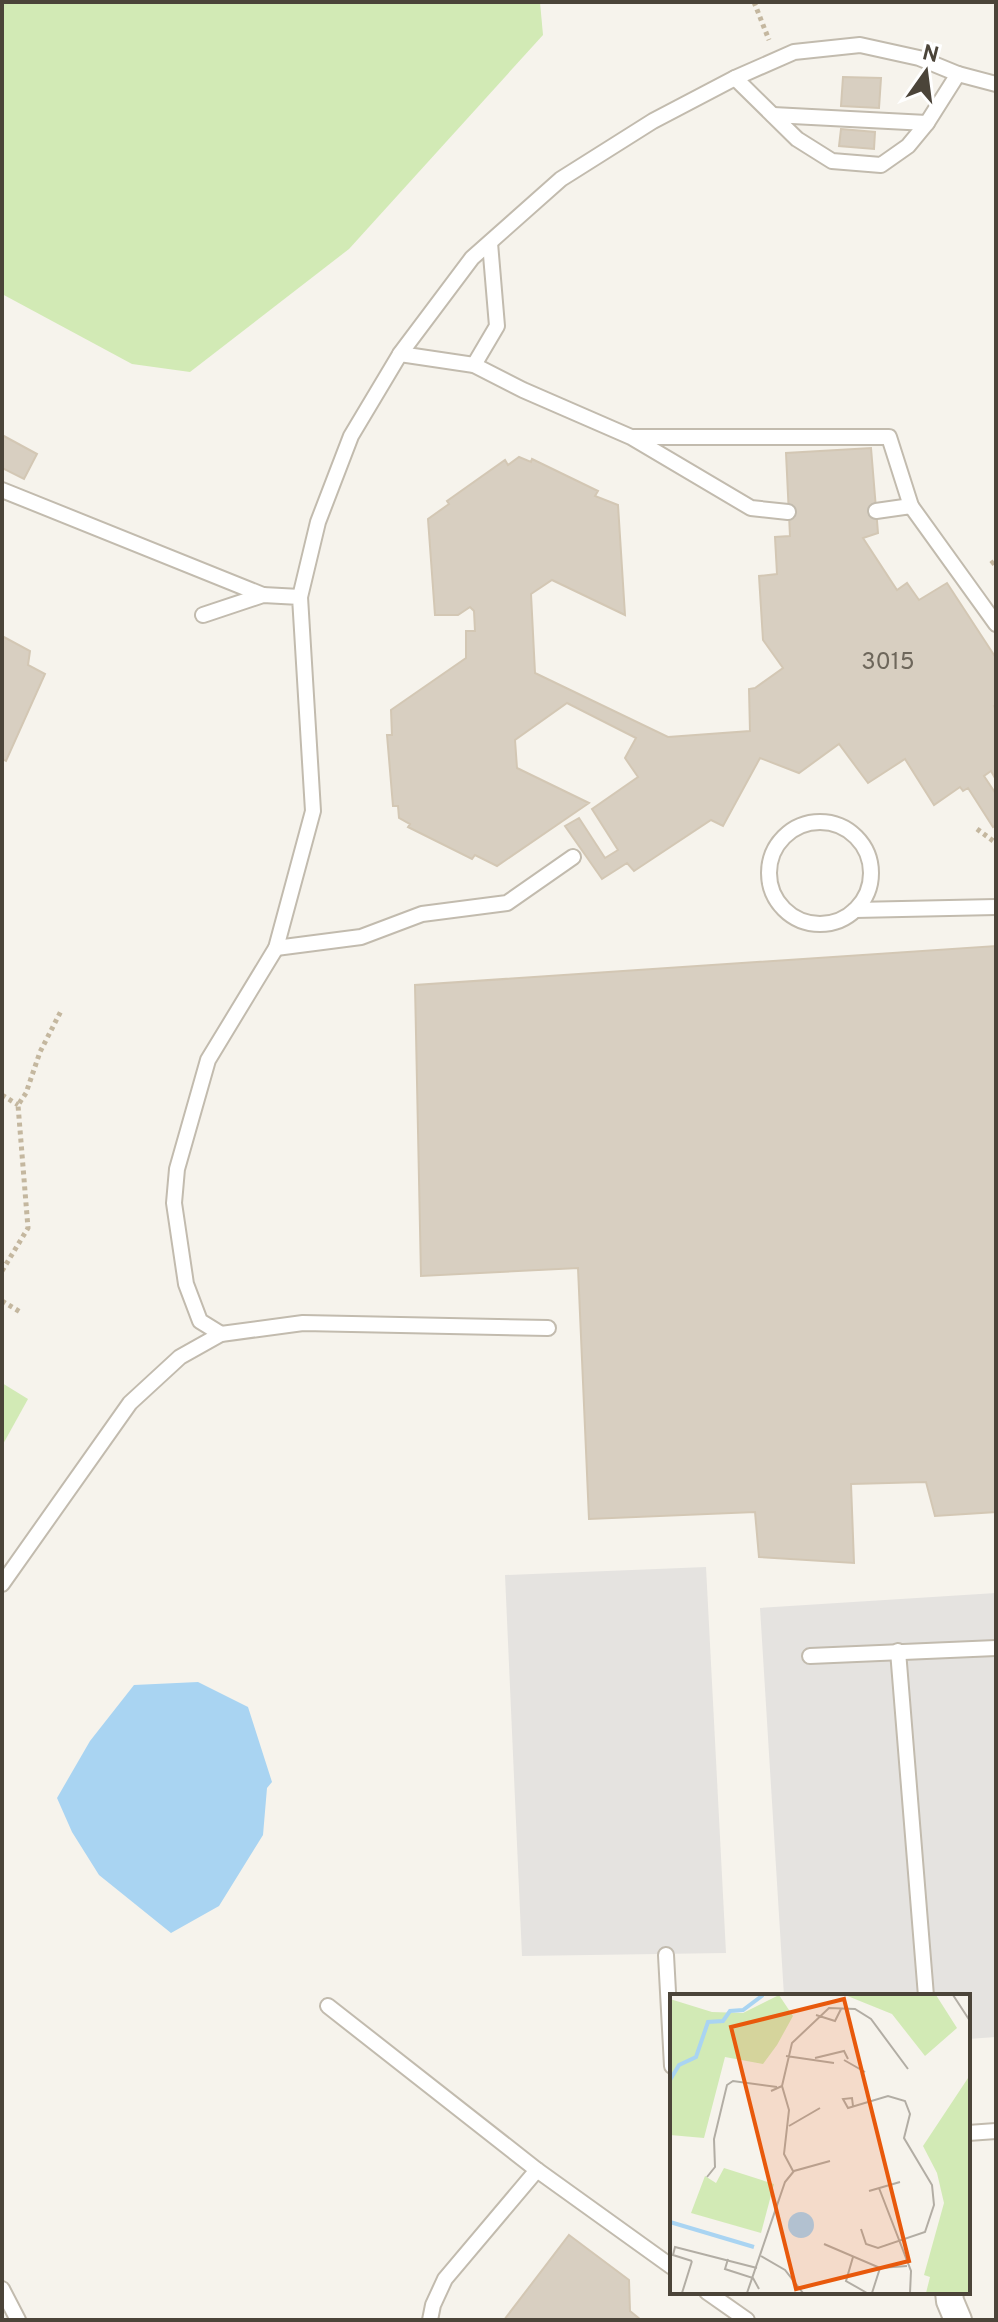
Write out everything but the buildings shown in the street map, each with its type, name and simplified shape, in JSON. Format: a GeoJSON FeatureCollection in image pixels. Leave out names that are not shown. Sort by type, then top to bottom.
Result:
{"type":"FeatureCollection","features":[{"type":"Feature","properties":{"kind":"street"},"geometry":{"type":"LineString","coordinates":[[949,2294],[958,2320]]}},
{"type":"Feature","properties":{"kind":"lane"},"geometry":{"type":"LineString","coordinates":[[221,1334],[200,1321],[186,1284],[174,1203],[177,1169],[208,1060],[276,948],[313,811],[300,597],[318,522],[351,436],[400,354],[472,258],[561,179],[653,121],[735,78],[794,52],[860,45],[919,58],[958,74],[996,84]]}},
{"type":"Feature","properties":{"kind":"lane"},"geometry":{"type":"LineString","coordinates":[[735,78],[797,139],[832,161],[881,165],[908,146],[927,123],[958,74]]}},
{"type":"Feature","properties":{"kind":"lane"},"geometry":{"type":"LineString","coordinates":[[773,115],[927,123]]}},
{"type":"Feature","properties":{"kind":"lane"},"geometry":{"type":"LineString","coordinates":[[474,365],[497,326],[490,243]]}},
{"type":"Feature","properties":{"kind":"lane"},"geometry":{"type":"LineString","coordinates":[[400,354],[474,365],[631,437],[751,508],[788,512]]}},
{"type":"Feature","properties":{"kind":"lane"},"geometry":{"type":"LineString","coordinates":[[631,437],[889,437],[911,506],[996,624]]}},
{"type":"Feature","properties":{"kind":"lane"},"geometry":{"type":"LineString","coordinates":[[2,490],[263,595],[300,597]]}},
{"type":"Feature","properties":{"kind":"lane"},"geometry":{"type":"LineString","coordinates":[[876,511],[911,506]]}},
{"type":"Feature","properties":{"kind":"lane"},"geometry":{"type":"LineString","coordinates":[[203,615],[263,595]]}},
{"type":"Feature","properties":{"kind":"lane"},"geometry":{"type":"LineString","coordinates":[[855,910],[866,897],[871,880],[871,862],[864,846],[853,833],[838,824],[821,821],[803,824],[788,832],[776,845],[769,861],[768,878],[772,894],[794,918],[826,924],[855,910],[996,907]]}},
{"type":"Feature","properties":{"kind":"lane"},"geometry":{"type":"LineString","coordinates":[[276,948],[361,937],[422,914],[507,903],[573,857]]}},
{"type":"Feature","properties":{"kind":"lane"},"geometry":{"type":"LineString","coordinates":[[2,1584],[130,1403],[180,1357],[221,1334],[303,1323],[548,1328]]}},
{"type":"Feature","properties":{"kind":"lane"},"geometry":{"type":"LineString","coordinates":[[810,1656],[996,1648]]}},
{"type":"Feature","properties":{"kind":"lane"},"geometry":{"type":"LineString","coordinates":[[898,1651],[926,1994]]}},
{"type":"Feature","properties":{"kind":"lane"},"geometry":{"type":"LineString","coordinates":[[666,1955],[670,2029]]}},
{"type":"Feature","properties":{"kind":"lane"},"geometry":{"type":"LineString","coordinates":[[328,2006],[537,2170],[670,2266]]}},
{"type":"Feature","properties":{"kind":"lane"},"geometry":{"type":"LineString","coordinates":[[970,2133],[996,2131]]}},
{"type":"Feature","properties":{"kind":"lane"},"geometry":{"type":"LineString","coordinates":[[430,2320],[445,2279],[537,2170]]}},
{"type":"Feature","properties":{"kind":"lane"},"geometry":{"type":"LineString","coordinates":[[2,2289],[18,2320]]}},
{"type":"Feature","properties":{"kind":"lane"},"geometry":{"type":"LineString","coordinates":[[710,2294],[745,2320]]}},
{"type":"Feature","properties":{"kind":"path"},"geometry":{"type":"LineString","coordinates":[[754,2],[777,60]]}},
{"type":"Feature","properties":{"kind":"path"},"geometry":{"type":"LineString","coordinates":[[977,829],[996,843]]}},
{"type":"Feature","properties":{"kind":"path"},"geometry":{"type":"LineString","coordinates":[[2,1271],[28,1228],[18,1105],[62,1009]]}},
{"type":"Feature","properties":{"kind":"path"},"geometry":{"type":"LineString","coordinates":[[2,1095],[18,1105]]}},
{"type":"Feature","properties":{"kind":"path"},"geometry":{"type":"LineString","coordinates":[[2,1301],[22,1313]]}},
{"type":"Feature","properties":{"kind":"green space"},"geometry":{"type":"Polygon","coordinates":[[[2,2],[540,2],[543,35],[349,249],[190,372],[132,364],[2,294],[2,2]]]}},
{"type":"Feature","properties":{"kind":"green space"},"geometry":{"type":"Polygon","coordinates":[[[2,1383],[28,1399],[2,1446],[2,1383]]]}},
{"type":"Feature","properties":{"kind":"shaded area"},"geometry":{"type":"Polygon","coordinates":[[[706,1567],[726,1953],[522,1956],[505,1575],[706,1567]]]}},
{"type":"Feature","properties":{"kind":"shaded area"},"geometry":{"type":"Polygon","coordinates":[[[996,1593],[996,2037],[970,2039],[970,1994],[784,1994],[760,1608],[996,1593]]]}},
{"type":"Feature","properties":{"kind":"water"},"geometry":{"type":"Polygon","coordinates":[[[198,1682],[248,1707],[272,1782],[267,1788],[263,1835],[219,1906],[171,1933],[99,1875],[72,1832],[57,1798],[90,1741],[134,1685],[198,1682]]]}}]}
